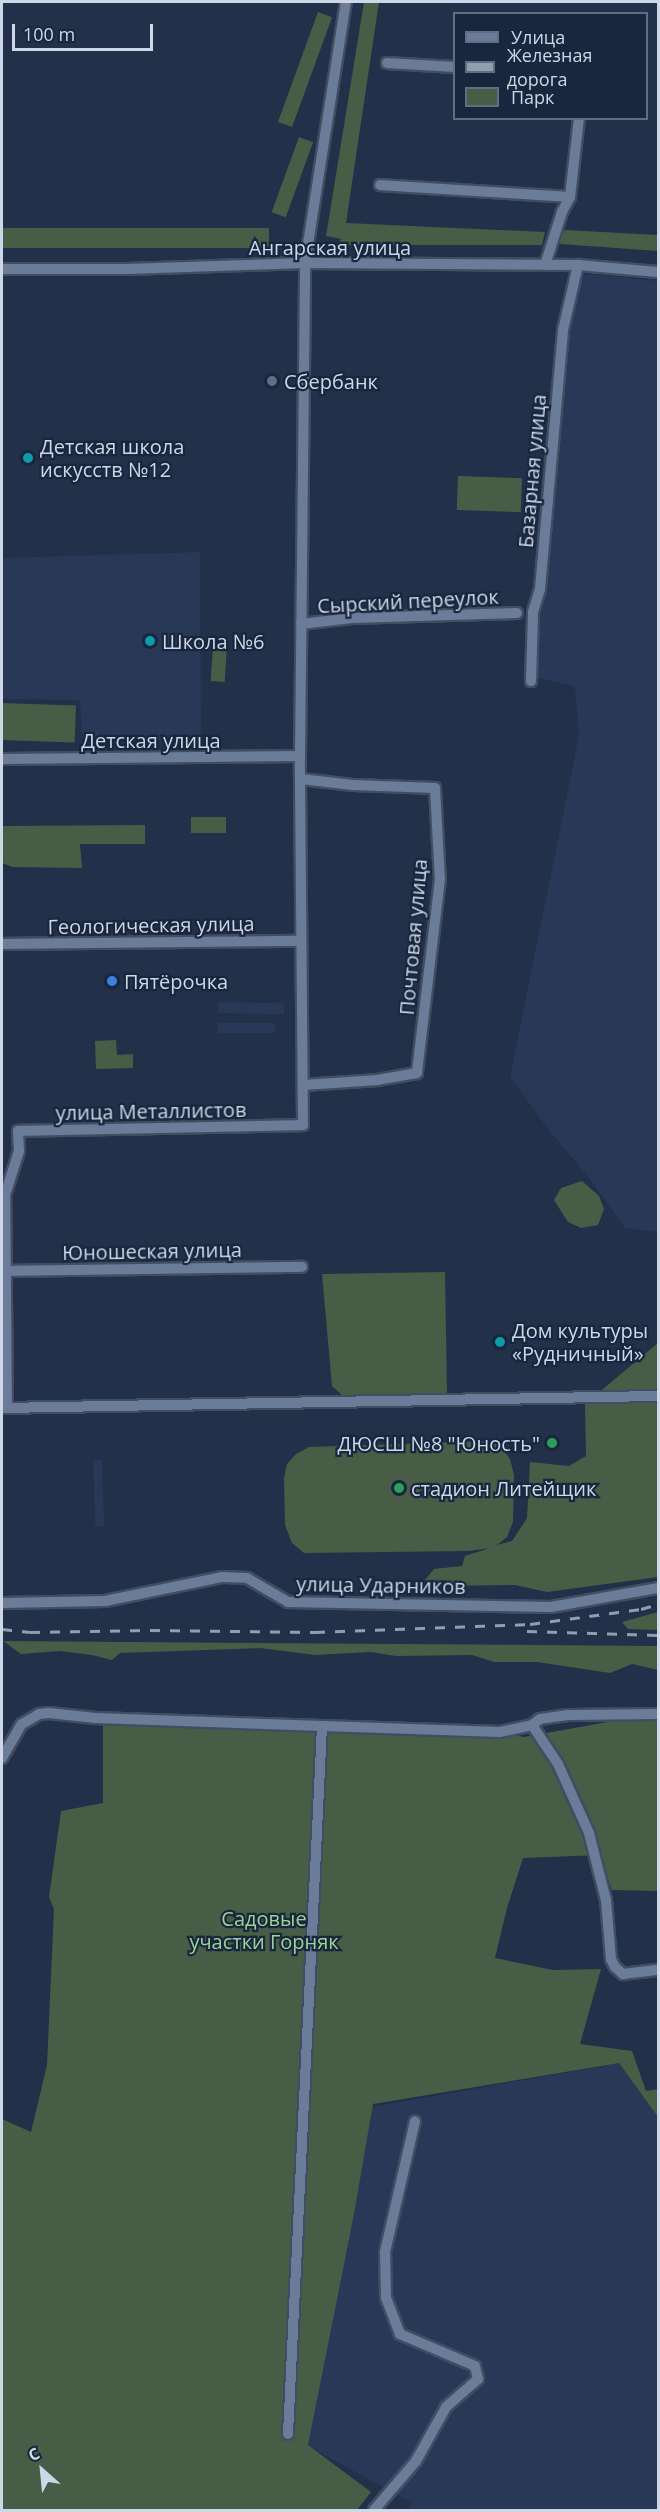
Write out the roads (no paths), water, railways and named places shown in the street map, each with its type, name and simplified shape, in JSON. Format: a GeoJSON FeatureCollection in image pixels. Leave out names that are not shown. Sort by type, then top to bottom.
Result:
{"type":"FeatureCollection","features":[{"type":"Feature","properties":{"kind":"street"},"geometry":{"type":"LineString","coordinates":[[303,1085],[300,756],[305,263],[346,2]]}},
{"type":"Feature","properties":{"kind":"street"},"geometry":{"type":"LineString","coordinates":[[387,63],[453,67]]}},
{"type":"Feature","properties":{"kind":"street"},"geometry":{"type":"LineString","coordinates":[[545,265],[562,212],[570,197],[579,120]]}},
{"type":"Feature","properties":{"kind":"street"},"geometry":{"type":"LineString","coordinates":[[380,185],[570,197]]}},
{"type":"Feature","properties":{"kind":"street","name":"Ангарская улица"},"geometry":{"type":"LineString","coordinates":[[2,269],[127,269],[305,263],[578,265],[658,272]]}},
{"type":"Feature","properties":{"kind":"street","name":"Базарная улица"},"geometry":{"type":"LineString","coordinates":[[531,681],[533,612],[540,589],[562,330],[578,265]]}},
{"type":"Feature","properties":{"kind":"street","name":"Сырский переулок"},"geometry":{"type":"LineString","coordinates":[[301,624],[352,618],[517,613]]}},
{"type":"Feature","properties":{"kind":"street","name":"Детская улица"},"geometry":{"type":"LineString","coordinates":[[2,759],[300,756]]}},
{"type":"Feature","properties":{"kind":"street","name":"Почтовая улица"},"geometry":{"type":"LineString","coordinates":[[301,779],[352,785],[435,788],[440,879],[417,1073],[378,1080],[303,1085]]}},
{"type":"Feature","properties":{"kind":"street","name":"Геологическая улица"},"geometry":{"type":"LineString","coordinates":[[2,944],[301,941]]}},
{"type":"Feature","properties":{"kind":"street","name":"улица Металлистов"},"geometry":{"type":"LineString","coordinates":[[4,1271],[5,1195],[19,1151],[18,1131],[303,1125],[303,1085]]}},
{"type":"Feature","properties":{"kind":"street","name":"Юношеская улица"},"geometry":{"type":"LineString","coordinates":[[4,1271],[302,1267]]}},
{"type":"Feature","properties":{"kind":"street"},"geometry":{"type":"LineString","coordinates":[[4,1271],[4,1408],[658,1396]]}},
{"type":"Feature","properties":{"kind":"street","name":"улица Ударников"},"geometry":{"type":"LineString","coordinates":[[2,1603],[105,1601],[222,1577],[247,1578],[288,1602],[551,1607],[658,1588]]}},
{"type":"Feature","properties":{"kind":"street"},"geometry":{"type":"LineString","coordinates":[[2,1758],[22,1724],[39,1714],[49,1713],[96,1718],[500,1732],[532,1725],[540,1719],[568,1715],[658,1714]]}},
{"type":"Feature","properties":{"kind":"street"},"geometry":{"type":"LineString","coordinates":[[532,1725],[558,1764],[590,1833],[606,1900],[611,1959],[615,1967],[623,1974],[658,1970]]}},
{"type":"Feature","properties":{"kind":"street"},"geometry":{"type":"LineString","coordinates":[[288,2434],[322,1726]]}},
{"type":"Feature","properties":{"kind":"street"},"geometry":{"type":"LineString","coordinates":[[374,2511],[416,2461],[446,2407],[478,2379],[475,2366],[400,2334],[386,2298],[385,2252],[415,2121]]}},
{"type":"Feature","properties":{"kind":"railway"},"geometry":{"type":"LineString","coordinates":[[2,1629],[30,1632],[150,1630],[315,1632],[530,1624],[641,1609],[658,1604]]}},
{"type":"Feature","properties":{"kind":"railway"},"geometry":{"type":"LineString","coordinates":[[527,1631],[658,1635]]}},
{"type":"Feature","properties":{"kind":"place","name":"Сбербанк"},"geometry":{"type":"Point","coordinates":[272,381]}},
{"type":"Feature","properties":{"kind":"place","name":"Детская школа искусств №12"},"geometry":{"type":"Point","coordinates":[28,458]}},
{"type":"Feature","properties":{"kind":"place","name":"Школа №6"},"geometry":{"type":"Point","coordinates":[150,641]}},
{"type":"Feature","properties":{"kind":"place","name":"Пятёрочка"},"geometry":{"type":"Point","coordinates":[112,981]}},
{"type":"Feature","properties":{"kind":"place","name":"Дом культуры «Рудничный»"},"geometry":{"type":"Point","coordinates":[500,1342]}},
{"type":"Feature","properties":{"kind":"place","name":"ДЮСШ №8 \"Юность\""},"geometry":{"type":"Point","coordinates":[552,1443]}},
{"type":"Feature","properties":{"kind":"place","name":"стадион Литейщик"},"geometry":{"type":"Point","coordinates":[399,1488]}},
{"type":"Feature","properties":{"kind":"park label","name":"Садовые участки Горняк"},"geometry":{"type":"Point","coordinates":[264,1930]}}]}
